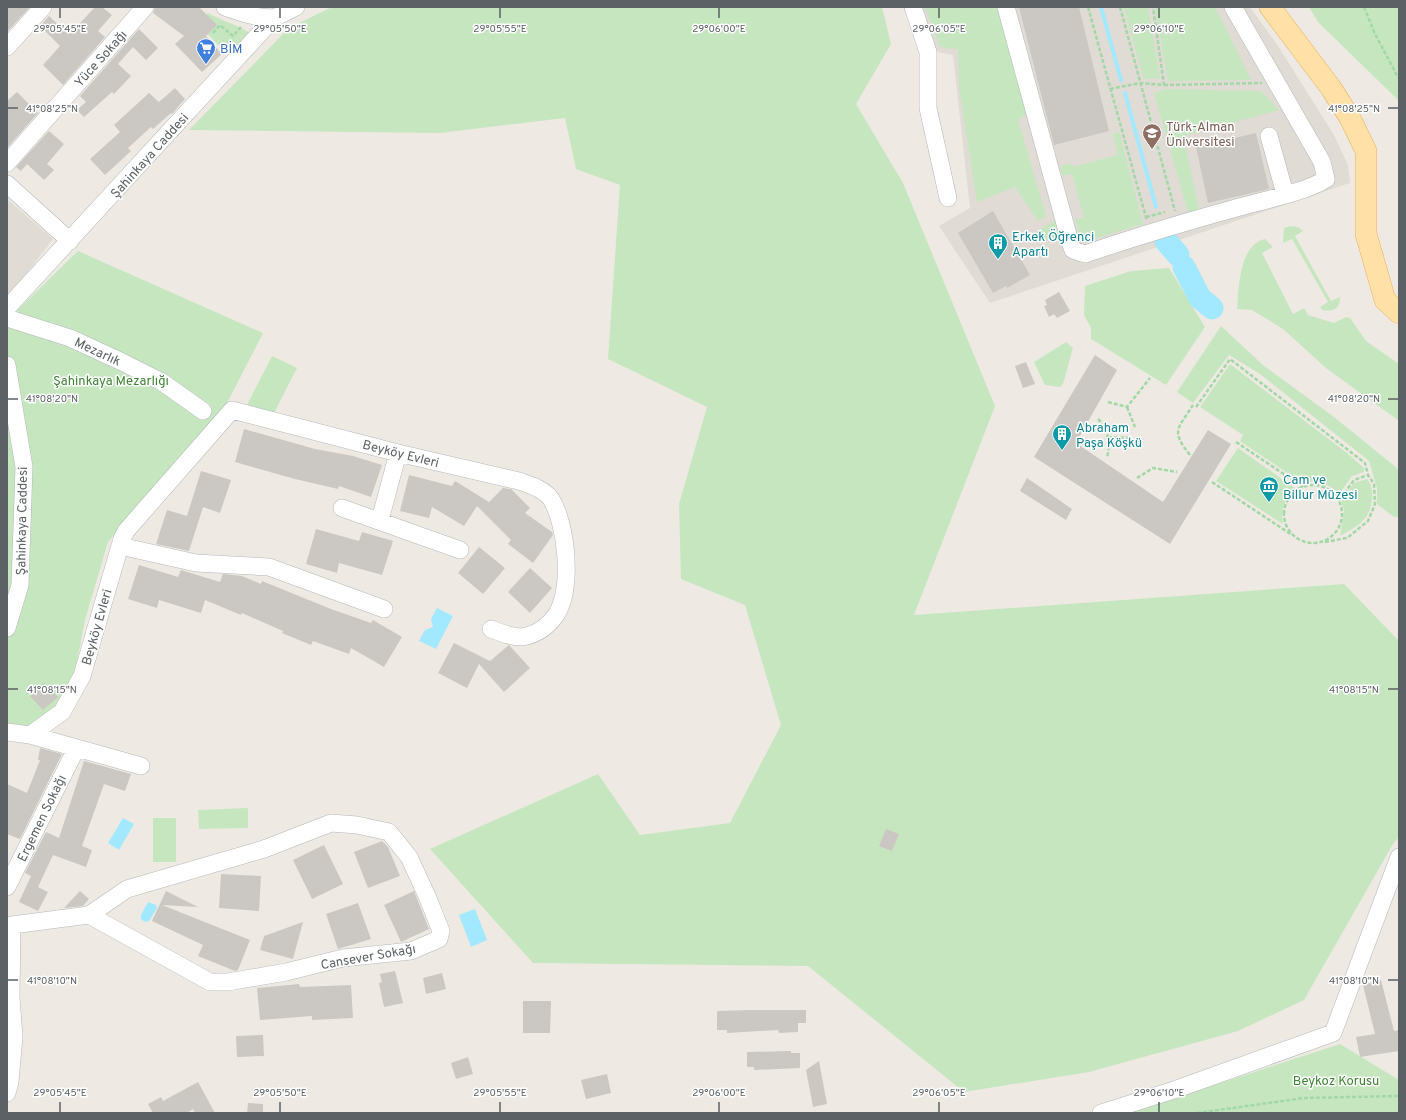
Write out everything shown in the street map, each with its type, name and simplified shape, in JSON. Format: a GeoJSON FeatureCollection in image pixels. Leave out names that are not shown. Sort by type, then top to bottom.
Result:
{"type":"FeatureCollection","features":[{"type":"Feature","properties":{"kind":"main road"},"geometry":{"type":"LineString","coordinates":[[1270,7],[1335,94],[1350,118],[1366,151],[1366,234],[1385,300],[1399,313]]}},
{"type":"Feature","properties":{"kind":"street"},"geometry":{"type":"LineString","coordinates":[[7,47],[43,7]]}},
{"type":"Feature","properties":{"kind":"street","name":"Yüce Sokağı"},"geometry":{"type":"LineString","coordinates":[[7,163],[146,7]]}},
{"type":"Feature","properties":{"kind":"street"},"geometry":{"type":"LineString","coordinates":[[225,7],[260,18],[274,18]]}},
{"type":"Feature","properties":{"kind":"street","name":"Şahinkaya Caddesi"},"geometry":{"type":"LineString","coordinates":[[7,308],[274,18],[296,7]]}},
{"type":"Feature","properties":{"kind":"street"},"geometry":{"type":"LineString","coordinates":[[913,7],[928,52],[928,108],[948,198]]}},
{"type":"Feature","properties":{"kind":"street"},"geometry":{"type":"LineString","coordinates":[[1006,7],[1070,242],[1074,250],[1085,254],[1148,225],[1176,216],[1285,194],[1320,183],[1326,179],[1326,173],[1322,162],[1233,7]]}},
{"type":"Feature","properties":{"kind":"street"},"geometry":{"type":"LineString","coordinates":[[1269,136],[1285,194]]}},
{"type":"Feature","properties":{"kind":"street"},"geometry":{"type":"LineString","coordinates":[[7,184],[70,241]]}},
{"type":"Feature","properties":{"kind":"street","name":"Mezarlık"},"geometry":{"type":"LineString","coordinates":[[7,318],[70,338],[120,361],[162,382],[203,411]]}},
{"type":"Feature","properties":{"kind":"street","name":"Şahinkaya Caddesi"},"geometry":{"type":"LineString","coordinates":[[7,365],[24,467],[20,585],[7,628]]}},
{"type":"Feature","properties":{"kind":"street","name":"Beyköy Evleri"},"geometry":{"type":"LineString","coordinates":[[30,735],[62,712],[82,676],[120,546],[126,531],[232,410],[398,454],[519,481],[536,487],[550,498],[557,512],[566,544],[566,576],[561,601],[556,615],[542,630],[525,636],[505,634],[491,629]]}},
{"type":"Feature","properties":{"kind":"street"},"geometry":{"type":"LineString","coordinates":[[380,520],[398,454]]}},
{"type":"Feature","properties":{"kind":"street"},"geometry":{"type":"LineString","coordinates":[[342,508],[380,520],[460,550]]}},
{"type":"Feature","properties":{"kind":"street"},"geometry":{"type":"LineString","coordinates":[[120,546],[196,563],[269,568],[384,609]]}},
{"type":"Feature","properties":{"kind":"street"},"geometry":{"type":"LineString","coordinates":[[7,732],[30,735],[141,766]]}},
{"type":"Feature","properties":{"kind":"street","name":"Ergemen Sokağı"},"geometry":{"type":"LineString","coordinates":[[7,887],[76,749]]}},
{"type":"Feature","properties":{"kind":"street","name":"Cansever Sokağı"},"geometry":{"type":"LineString","coordinates":[[10,921],[89,915],[127,889],[264,849],[330,823],[357,825],[389,832],[409,858],[434,910],[441,931],[439,940],[411,951],[343,958],[286,972],[228,982],[210,982],[89,915]]}},
{"type":"Feature","properties":{"kind":"street"},"geometry":{"type":"LineString","coordinates":[[1101,1113],[1174,1090],[1333,1033],[1399,857]]}},
{"type":"Feature","properties":{"kind":"street"},"geometry":{"type":"LineString","coordinates":[[7,1093],[10,1082],[14,1037],[9,997],[10,921]]}},
{"type":"Feature","properties":{"kind":"path"},"geometry":{"type":"LineString","coordinates":[[1088,7],[1148,225],[1176,216],[1120,7]]}},
{"type":"Feature","properties":{"kind":"path"},"geometry":{"type":"LineString","coordinates":[[1153,7],[1164,85]]}},
{"type":"Feature","properties":{"kind":"path"},"geometry":{"type":"LineString","coordinates":[[1364,7],[1375,34],[1399,79]]}},
{"type":"Feature","properties":{"kind":"path"},"geometry":{"type":"LineString","coordinates":[[212,32],[220,25],[227,31]]}},
{"type":"Feature","properties":{"kind":"path"},"geometry":{"type":"LineString","coordinates":[[1110,89],[1140,83],[1164,85],[1278,83]]}},
{"type":"Feature","properties":{"kind":"path"},"geometry":{"type":"LineString","coordinates":[[1190,454],[1178,437],[1177,429],[1230,359],[1365,463],[1368,475],[1374,484],[1375,504],[1368,521],[1347,538],[1309,543],[1300,540],[1212,482]]}},
{"type":"Feature","properties":{"kind":"path"},"geometry":{"type":"LineString","coordinates":[[1127,407],[1150,378]]}},
{"type":"Feature","properties":{"kind":"path"},"geometry":{"type":"LineString","coordinates":[[1108,402],[1127,407]]}},
{"type":"Feature","properties":{"kind":"path"},"geometry":{"type":"LineString","coordinates":[[1127,407],[1135,427]]}},
{"type":"Feature","properties":{"kind":"path"},"geometry":{"type":"LineString","coordinates":[[1098,419],[1108,437],[1109,447],[1107,457]]}},
{"type":"Feature","properties":{"kind":"path"},"geometry":{"type":"LineString","coordinates":[[1108,437],[1129,438]]}},
{"type":"Feature","properties":{"kind":"path"},"geometry":{"type":"LineString","coordinates":[[1236,442],[1303,487]]}},
{"type":"Feature","properties":{"kind":"path"},"geometry":{"type":"LineString","coordinates":[[1137,478],[1153,468],[1177,472]]}},
{"type":"Feature","properties":{"kind":"path"},"geometry":{"type":"LineString","coordinates":[[1339,501],[1354,480],[1368,475]]}},
{"type":"Feature","properties":{"kind":"path"},"geometry":{"type":"LineString","coordinates":[[1300,540],[1287,526],[1284,517],[1288,499],[1303,487],[1312,485],[1322,486],[1330,491],[1339,501],[1342,516],[1340,525],[1335,533],[1327,540],[1318,543]]}},
{"type":"Feature","properties":{"kind":"path"},"geometry":{"type":"LineString","coordinates":[[1197,1113],[1304,1098],[1399,1096]]}},
{"type":"Feature","properties":{"kind":"shaded area","name":"Türk-Alman Üniversitesi"},"geometry":{"type":"Polygon","coordinates":[[[918,7],[1250,7],[1278,46],[1334,135],[1348,165],[1350,183],[990,303],[939,226],[970,208],[953,55],[932,51],[918,7]]]}},
{"type":"Feature","properties":{"kind":"shaded area"},"geometry":{"type":"Polygon","coordinates":[[[7,199],[53,239],[7,299],[7,199]]]}},
{"type":"Feature","properties":{"kind":"green space"},"geometry":{"type":"Polygon","coordinates":[[[332,7],[882,7],[891,44],[856,104],[903,183],[995,406],[914,615],[1344,584],[1399,641],[1399,837],[1393,844],[1304,1000],[1238,1031],[1089,1072],[964,1092],[808,966],[533,963],[430,849],[598,774],[640,835],[730,823],[781,725],[745,605],[681,579],[679,504],[707,407],[608,359],[620,185],[576,169],[565,118],[440,133],[189,130],[289,28],[332,7]]]}},
{"type":"Feature","properties":{"kind":"green space"},"geometry":{"type":"Polygon","coordinates":[[[925,7],[999,7],[1027,113],[1018,120],[1046,216],[1038,221],[1015,187],[977,202],[959,87],[958,49],[940,47],[925,7]]]}},
{"type":"Feature","properties":{"kind":"green space"},"geometry":{"type":"Polygon","coordinates":[[[1124,7],[1148,7],[1160,78],[1144,79],[1124,7]]]}},
{"type":"Feature","properties":{"kind":"green space"},"geometry":{"type":"Polygon","coordinates":[[[1155,7],[1215,7],[1251,80],[1168,81],[1155,7]]]}},
{"type":"Feature","properties":{"kind":"green space"},"geometry":{"type":"Polygon","coordinates":[[[1309,7],[1399,7],[1399,101],[1318,22],[1309,7]]]}},
{"type":"Feature","properties":{"kind":"green space"},"geometry":{"type":"Polygon","coordinates":[[[208,13],[250,33],[227,54],[198,24],[208,13]]]}},
{"type":"Feature","properties":{"kind":"green space"},"geometry":{"type":"Polygon","coordinates":[[[1166,89],[1261,91],[1279,110],[1183,136],[1199,209],[1188,212],[1154,93],[1166,89]]]}},
{"type":"Feature","properties":{"kind":"green space"},"geometry":{"type":"Polygon","coordinates":[[[1119,132],[1143,224],[1083,242],[1075,220],[1084,217],[1072,174],[1063,176],[1060,166],[1071,163],[1073,167],[1118,155],[1113,134],[1119,132]]]}},
{"type":"Feature","properties":{"kind":"green space"},"geometry":{"type":"Polygon","coordinates":[[[1054,221],[1058,223],[1060,232],[1053,239],[1043,240],[1038,231],[1054,221]]]}},
{"type":"Feature","properties":{"kind":"green space"},"geometry":{"type":"Polygon","coordinates":[[[1290,226],[1298,227],[1303,231],[1295,236],[1331,301],[1340,297],[1339,304],[1336,309],[1322,310],[1320,307],[1328,302],[1292,239],[1283,243],[1284,228],[1290,226]]]}},
{"type":"Feature","properties":{"kind":"green space"},"geometry":{"type":"Polygon","coordinates":[[[1265,239],[1273,247],[1262,253],[1293,314],[1304,308],[1308,315],[1334,323],[1346,317],[1350,318],[1366,341],[1399,364],[1399,421],[1326,368],[1283,329],[1252,310],[1237,309],[1240,279],[1245,258],[1250,249],[1256,243],[1265,239]]]}},
{"type":"Feature","properties":{"kind":"green space","name":"Şahinkaya Mezarlığı"},"geometry":{"type":"Polygon","coordinates":[[[78,251],[263,333],[222,413],[108,542],[85,620],[74,676],[59,709],[48,718],[22,729],[7,726],[7,320],[78,251]]]}},
{"type":"Feature","properties":{"kind":"green space"},"geometry":{"type":"Polygon","coordinates":[[[1169,268],[1205,327],[1166,385],[1091,339],[1091,328],[1084,315],[1085,286],[1131,271],[1169,268]]]}},
{"type":"Feature","properties":{"kind":"green space"},"geometry":{"type":"Polygon","coordinates":[[[1221,326],[1264,366],[1334,417],[1397,468],[1399,473],[1399,517],[1394,517],[1377,504],[1377,488],[1369,461],[1260,374],[1229,355],[1193,403],[1177,392],[1221,326]]]}},
{"type":"Feature","properties":{"kind":"green space"},"geometry":{"type":"Polygon","coordinates":[[[1066,342],[1073,348],[1063,384],[1060,387],[1045,385],[1034,362],[1066,342]]]}},
{"type":"Feature","properties":{"kind":"green space"},"geometry":{"type":"Polygon","coordinates":[[[272,356],[297,368],[272,417],[247,405],[272,356]]]}},
{"type":"Feature","properties":{"kind":"green space"},"geometry":{"type":"Polygon","coordinates":[[[1230,364],[1347,453],[1364,468],[1364,472],[1352,476],[1339,494],[1322,483],[1302,483],[1240,441],[1243,435],[1200,407],[1230,364]]]}},
{"type":"Feature","properties":{"kind":"green space"},"geometry":{"type":"Polygon","coordinates":[[[1238,448],[1296,489],[1286,500],[1284,505],[1282,514],[1283,524],[1216,481],[1238,448]]]}},
{"type":"Feature","properties":{"kind":"green space"},"geometry":{"type":"Polygon","coordinates":[[[1367,479],[1370,483],[1372,492],[1372,503],[1368,513],[1361,523],[1340,536],[1344,510],[1341,502],[1354,483],[1367,479]]]}},
{"type":"Feature","properties":{"kind":"green space"},"geometry":{"type":"Polygon","coordinates":[[[248,808],[248,828],[199,829],[198,810],[248,808]]]}},
{"type":"Feature","properties":{"kind":"green space"},"geometry":{"type":"Polygon","coordinates":[[[153,818],[176,818],[176,862],[153,862],[153,818]]]}},
{"type":"Feature","properties":{"kind":"green space","name":"Beykoz Korusu"},"geometry":{"type":"Polygon","coordinates":[[[1340,1044],[1399,1080],[1399,1113],[1128,1113],[1340,1044]]]}},
{"type":"Feature","properties":{"kind":"water"},"geometry":{"type":"Polygon","coordinates":[[[437,608],[453,616],[436,649],[419,641],[425,630],[433,627],[431,619],[437,608]]]}},
{"type":"Feature","properties":{"kind":"water"},"geometry":{"type":"Polygon","coordinates":[[[123,818],[134,824],[119,850],[108,843],[123,818]]]}},
{"type":"Feature","properties":{"kind":"water"},"geometry":{"type":"Polygon","coordinates":[[[148,902],[156,905],[157,908],[149,921],[145,922],[141,919],[141,915],[148,902]]]}},
{"type":"Feature","properties":{"kind":"water"},"geometry":{"type":"Polygon","coordinates":[[[475,909],[487,940],[471,947],[459,915],[475,909]]]}},
{"type":"Feature","properties":{"kind":"building"},"geometry":{"type":"Polygon","coordinates":[[[7,7],[30,7],[7,32],[7,7]]]}},
{"type":"Feature","properties":{"kind":"building"},"geometry":{"type":"Polygon","coordinates":[[[95,7],[102,7],[112,15],[98,31],[105,37],[63,85],[43,65],[60,46],[40,26],[49,16],[67,33],[69,31],[71,33],[95,7]]]}},
{"type":"Feature","properties":{"kind":"building"},"geometry":{"type":"Polygon","coordinates":[[[155,7],[199,7],[217,25],[206,36],[222,54],[202,72],[175,44],[184,36],[153,13],[155,7]]]}},
{"type":"Feature","properties":{"kind":"building"},"geometry":{"type":"Polygon","coordinates":[[[1019,7],[1079,7],[1109,131],[1054,145],[1019,7]]]}},
{"type":"Feature","properties":{"kind":"building"},"geometry":{"type":"Polygon","coordinates":[[[139,29],[158,48],[146,60],[133,47],[118,64],[131,76],[114,94],[112,92],[84,117],[77,110],[86,102],[80,96],[139,29]]]}},
{"type":"Feature","properties":{"kind":"building"},"geometry":{"type":"Polygon","coordinates":[[[175,88],[185,99],[172,114],[171,113],[153,129],[151,127],[128,148],[131,151],[105,175],[90,159],[120,132],[114,125],[149,93],[159,102],[175,88]]]}},
{"type":"Feature","properties":{"kind":"building"},"geometry":{"type":"Polygon","coordinates":[[[17,92],[38,113],[7,148],[7,101],[17,92]]]}},
{"type":"Feature","properties":{"kind":"building"},"geometry":{"type":"Polygon","coordinates":[[[49,131],[64,144],[47,164],[54,170],[44,180],[27,164],[21,171],[16,167],[49,131]]]}},
{"type":"Feature","properties":{"kind":"building"},"geometry":{"type":"Polygon","coordinates":[[[1256,133],[1269,189],[1208,203],[1196,147],[1256,133]]]}},
{"type":"Feature","properties":{"kind":"building","name":"Erkek Öğrenci Apartı"},"geometry":{"type":"Polygon","coordinates":[[[993,211],[1030,275],[1007,288],[1006,286],[993,293],[958,233],[993,211]]]}},
{"type":"Feature","properties":{"kind":"building"},"geometry":{"type":"Polygon","coordinates":[[[1059,292],[1070,311],[1057,318],[1054,314],[1049,317],[1044,306],[1047,305],[1045,300],[1059,292]]]}},
{"type":"Feature","properties":{"kind":"building","name":"Abraham Paşa Köşkü"},"geometry":{"type":"Polygon","coordinates":[[[1095,355],[1117,370],[1076,443],[1163,502],[1208,430],[1231,444],[1170,544],[1034,457],[1095,355]]]}},
{"type":"Feature","properties":{"kind":"building"},"geometry":{"type":"Polygon","coordinates":[[[1026,362],[1035,384],[1023,388],[1015,366],[1026,362]]]}},
{"type":"Feature","properties":{"kind":"building"},"geometry":{"type":"Polygon","coordinates":[[[244,429],[315,449],[353,456],[382,465],[371,497],[339,486],[338,489],[295,479],[235,462],[244,429]]]}},
{"type":"Feature","properties":{"kind":"building"},"geometry":{"type":"Polygon","coordinates":[[[201,471],[231,480],[220,513],[203,507],[189,551],[156,544],[167,510],[187,516],[201,471]]]}},
{"type":"Feature","properties":{"kind":"building"},"geometry":{"type":"Polygon","coordinates":[[[409,475],[452,486],[455,481],[489,502],[503,488],[511,489],[530,508],[525,513],[552,532],[553,535],[533,563],[508,544],[511,540],[477,506],[464,526],[432,507],[429,518],[400,511],[409,475]]]}},
{"type":"Feature","properties":{"kind":"building"},"geometry":{"type":"Polygon","coordinates":[[[1027,478],[1072,509],[1066,520],[1020,491],[1027,478]]]}},
{"type":"Feature","properties":{"kind":"building"},"geometry":{"type":"Polygon","coordinates":[[[316,529],[359,541],[362,532],[393,541],[382,575],[339,563],[337,573],[306,564],[316,529]]]}},
{"type":"Feature","properties":{"kind":"building"},"geometry":{"type":"Polygon","coordinates":[[[479,547],[505,568],[483,594],[458,573],[479,547]]]}},
{"type":"Feature","properties":{"kind":"building"},"geometry":{"type":"Polygon","coordinates":[[[139,565],[178,577],[181,570],[220,582],[223,574],[242,576],[261,584],[262,581],[331,609],[371,623],[373,620],[402,637],[384,667],[351,648],[349,654],[313,641],[311,645],[282,633],[283,631],[242,613],[241,615],[205,600],[201,613],[159,600],[157,608],[128,599],[139,565]]]}},
{"type":"Feature","properties":{"kind":"building"},"geometry":{"type":"Polygon","coordinates":[[[530,568],[552,588],[530,613],[508,592],[530,568]]]}},
{"type":"Feature","properties":{"kind":"building"},"geometry":{"type":"Polygon","coordinates":[[[454,643],[490,661],[509,645],[530,668],[504,692],[479,664],[467,688],[438,673],[454,643]]]}},
{"type":"Feature","properties":{"kind":"building"},"geometry":{"type":"Polygon","coordinates":[[[44,683],[58,697],[43,710],[30,696],[44,683]]]}},
{"type":"Feature","properties":{"kind":"building"},"geometry":{"type":"Polygon","coordinates":[[[40,748],[62,754],[20,839],[7,834],[7,784],[27,793],[40,760],[38,760],[40,748]]]}},
{"type":"Feature","properties":{"kind":"building"},"geometry":{"type":"Polygon","coordinates":[[[84,761],[131,774],[125,791],[104,784],[82,846],[92,850],[86,867],[53,855],[38,887],[48,892],[38,911],[19,902],[31,876],[25,873],[46,832],[59,838],[84,761]]]}},
{"type":"Feature","properties":{"kind":"building"},"geometry":{"type":"Polygon","coordinates":[[[886,829],[899,834],[892,851],[879,846],[886,829]]]}},
{"type":"Feature","properties":{"kind":"building"},"geometry":{"type":"Polygon","coordinates":[[[382,841],[388,847],[400,876],[368,888],[354,852],[382,841]]]}},
{"type":"Feature","properties":{"kind":"building"},"geometry":{"type":"Polygon","coordinates":[[[324,845],[343,884],[312,899],[293,860],[324,845]]]}},
{"type":"Feature","properties":{"kind":"building"},"geometry":{"type":"Polygon","coordinates":[[[221,874],[261,876],[259,911],[219,908],[221,874]]]}},
{"type":"Feature","properties":{"kind":"building"},"geometry":{"type":"Polygon","coordinates":[[[80,891],[89,899],[83,906],[64,908],[80,891]]]}},
{"type":"Feature","properties":{"kind":"building"},"geometry":{"type":"Polygon","coordinates":[[[166,891],[198,907],[162,905],[250,940],[238,970],[235,971],[198,956],[203,945],[152,921],[166,891]]]}},
{"type":"Feature","properties":{"kind":"building"},"geometry":{"type":"Polygon","coordinates":[[[414,891],[429,929],[401,942],[384,905],[414,891]]]}},
{"type":"Feature","properties":{"kind":"building"},"geometry":{"type":"Polygon","coordinates":[[[358,903],[371,939],[338,949],[326,914],[358,903]]]}},
{"type":"Feature","properties":{"kind":"building"},"geometry":{"type":"Polygon","coordinates":[[[303,922],[293,959],[260,950],[264,936],[303,922]]]}},
{"type":"Feature","properties":{"kind":"building"},"geometry":{"type":"Polygon","coordinates":[[[395,971],[403,1003],[384,1007],[379,983],[382,982],[380,974],[395,971]]]}},
{"type":"Feature","properties":{"kind":"building"},"geometry":{"type":"Polygon","coordinates":[[[442,973],[446,989],[426,994],[423,978],[442,973]]]}},
{"type":"Feature","properties":{"kind":"building"},"geometry":{"type":"Polygon","coordinates":[[[1381,980],[1394,1031],[1399,1030],[1399,1051],[1360,1057],[1356,1037],[1375,1034],[1363,985],[1381,980]]]}},
{"type":"Feature","properties":{"kind":"building"},"geometry":{"type":"Polygon","coordinates":[[[299,984],[300,987],[351,985],[353,1018],[312,1020],[312,1016],[260,1020],[257,988],[299,984]]]}},
{"type":"Feature","properties":{"kind":"building"},"geometry":{"type":"Polygon","coordinates":[[[523,1001],[551,1001],[550,1033],[523,1033],[523,1001]]]}},
{"type":"Feature","properties":{"kind":"building"},"geometry":{"type":"Polygon","coordinates":[[[806,1010],[806,1023],[798,1023],[798,1032],[779,1033],[778,1030],[727,1033],[727,1030],[717,1030],[717,1011],[806,1010]]]}},
{"type":"Feature","properties":{"kind":"building"},"geometry":{"type":"Polygon","coordinates":[[[263,1035],[264,1056],[237,1057],[236,1036],[263,1035]]]}},
{"type":"Feature","properties":{"kind":"building"},"geometry":{"type":"Polygon","coordinates":[[[791,1051],[791,1053],[800,1053],[800,1068],[754,1070],[754,1067],[747,1067],[747,1052],[791,1051]]]}},
{"type":"Feature","properties":{"kind":"building"},"geometry":{"type":"Polygon","coordinates":[[[468,1057],[473,1074],[456,1079],[451,1063],[468,1057]]]}},
{"type":"Feature","properties":{"kind":"building"},"geometry":{"type":"Polygon","coordinates":[[[819,1061],[827,1104],[813,1107],[806,1070],[819,1061]]]}},
{"type":"Feature","properties":{"kind":"building"},"geometry":{"type":"Polygon","coordinates":[[[607,1074],[611,1093],[586,1099],[581,1080],[607,1074]]]}},
{"type":"Feature","properties":{"kind":"building"},"geometry":{"type":"Polygon","coordinates":[[[198,1082],[215,1113],[195,1113],[193,1109],[187,1113],[153,1113],[148,1104],[161,1097],[163,1101],[198,1082]]]}},
{"type":"Feature","properties":{"kind":"building"},"geometry":{"type":"Polygon","coordinates":[[[248,1103],[263,1104],[263,1113],[247,1113],[248,1103]]]}},
{"type":"Feature","properties":{"kind":"waterway"},"geometry":{"type":"LineString","coordinates":[[1101,7],[1121,80]]}},
{"type":"Feature","properties":{"kind":"waterway"},"geometry":{"type":"LineString","coordinates":[[1125,93],[1156,207]]}},
{"type":"Feature","properties":{"kind":"waterway"},"geometry":{"type":"LineString","coordinates":[[1166,241],[1178,255]]}},
{"type":"Feature","properties":{"kind":"waterway"},"geometry":{"type":"LineString","coordinates":[[1184,267],[1200,298],[1212,308]]}},
{"type":"Feature","properties":{"kind":"place","name":"BİM"},"geometry":{"type":"Point","coordinates":[206,65]}},
{"type":"Feature","properties":{"kind":"place","name":"Türk-Alman Üniversitesi"},"geometry":{"type":"Point","coordinates":[1152,150]}},
{"type":"Feature","properties":{"kind":"place","name":"Erkek Öğrenci Apartı"},"geometry":{"type":"Point","coordinates":[998,260]}},
{"type":"Feature","properties":{"kind":"place","name":"Abraham Paşa Köşkü"},"geometry":{"type":"Point","coordinates":[1062,451]}},
{"type":"Feature","properties":{"kind":"place","name":"Cam ve Billur Müzesi"},"geometry":{"type":"Point","coordinates":[1269,503]}}]}
